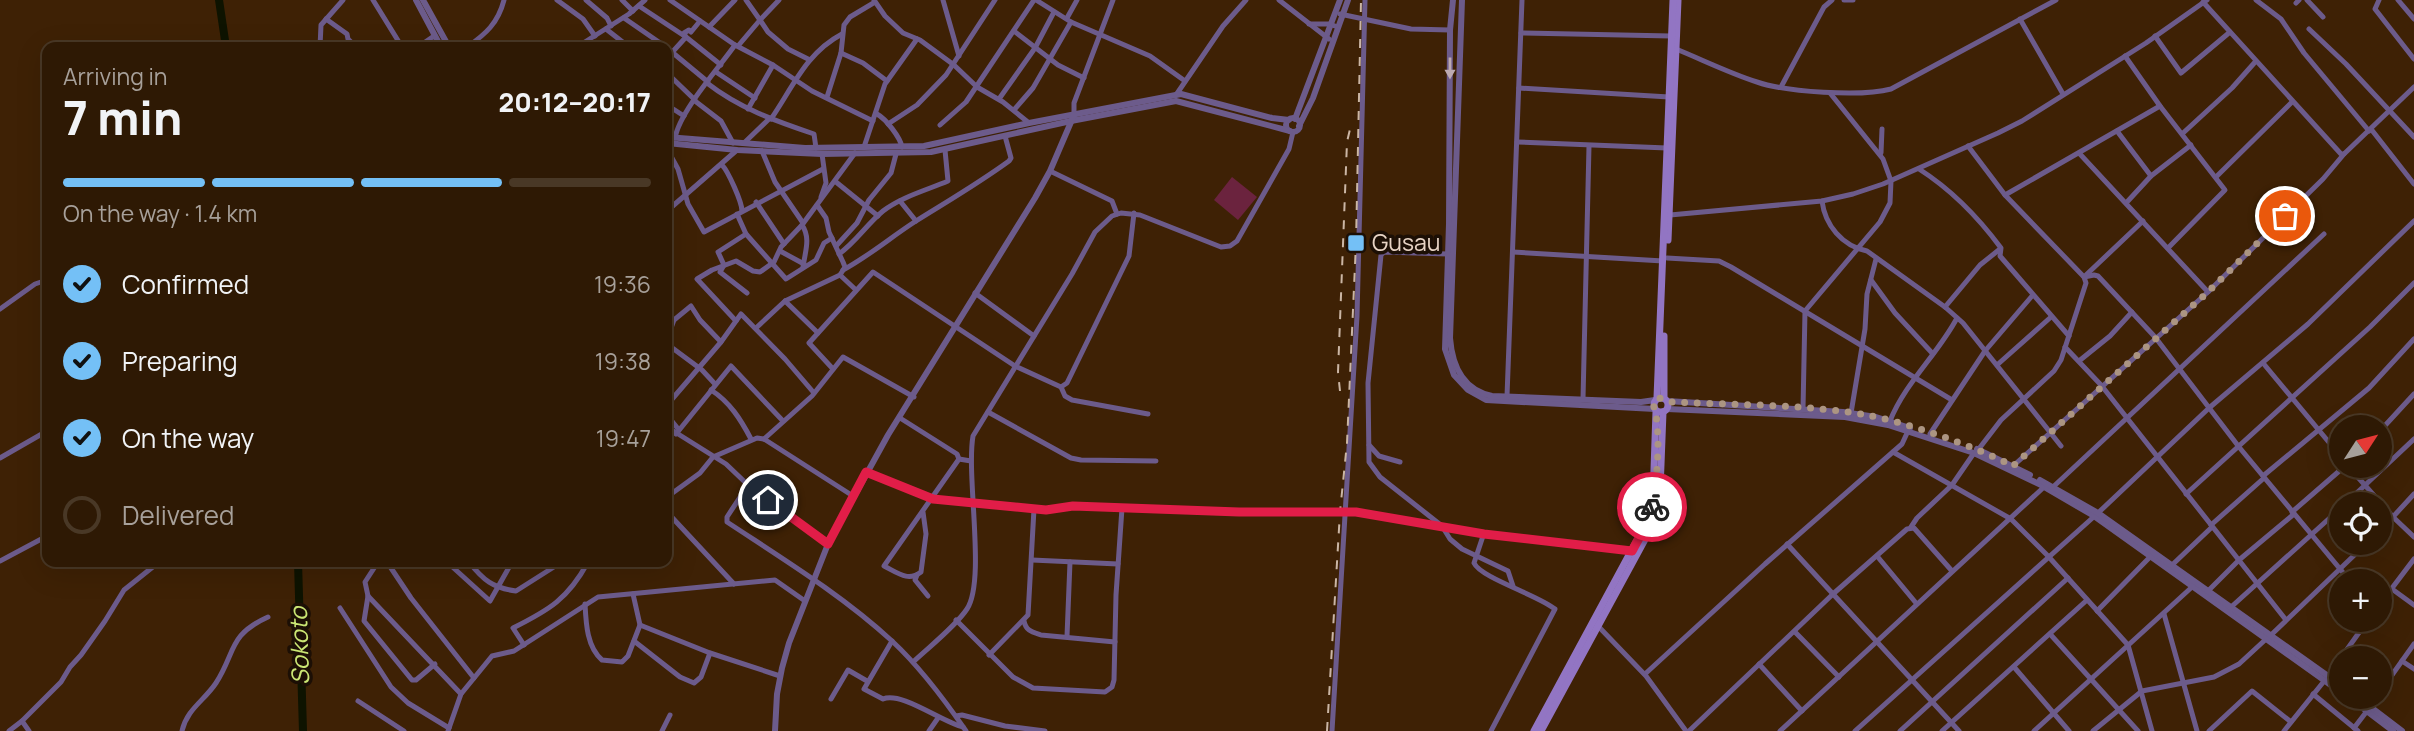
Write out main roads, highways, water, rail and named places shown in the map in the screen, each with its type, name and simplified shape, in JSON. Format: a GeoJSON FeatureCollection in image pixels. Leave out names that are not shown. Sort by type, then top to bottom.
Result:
{"type":"FeatureCollection","features":[{"type":"Feature","properties":{"kind":"main road"},"geometry":{"type":"LineString","coordinates":[[1541,731],[1655,521],[1660,490],[1673,0]]}},
{"type":"Feature","properties":{"kind":"main road"},"geometry":{"type":"LineString","coordinates":[[1665,260],[1670,215],[1678,0]]}},
{"type":"Feature","properties":{"kind":"main road"},"geometry":{"type":"LineString","coordinates":[[1534,731],[1649,518],[1661,405]]}},
{"type":"Feature","properties":{"kind":"waterway","name":"Sokoto"},"geometry":{"type":"LineString","coordinates":[[219,0],[225,42]]}},
{"type":"Feature","properties":{"kind":"waterway","name":"Sokoto"},"geometry":{"type":"LineString","coordinates":[[298,567],[303,731]]}},
{"type":"Feature","properties":{"kind":"railway"},"geometry":{"type":"LineString","coordinates":[[1327,731],[1340,512],[1347,443],[1356,243],[1361,0]]}},
{"type":"Feature","properties":{"kind":"railway"},"geometry":{"type":"LineString","coordinates":[[1340,391],[1338,372],[1347,142],[1351,125]]}},
{"type":"Feature","properties":{"kind":"place","name":"Gusau"},"geometry":{"type":"Point","coordinates":[1356,243]}}]}
